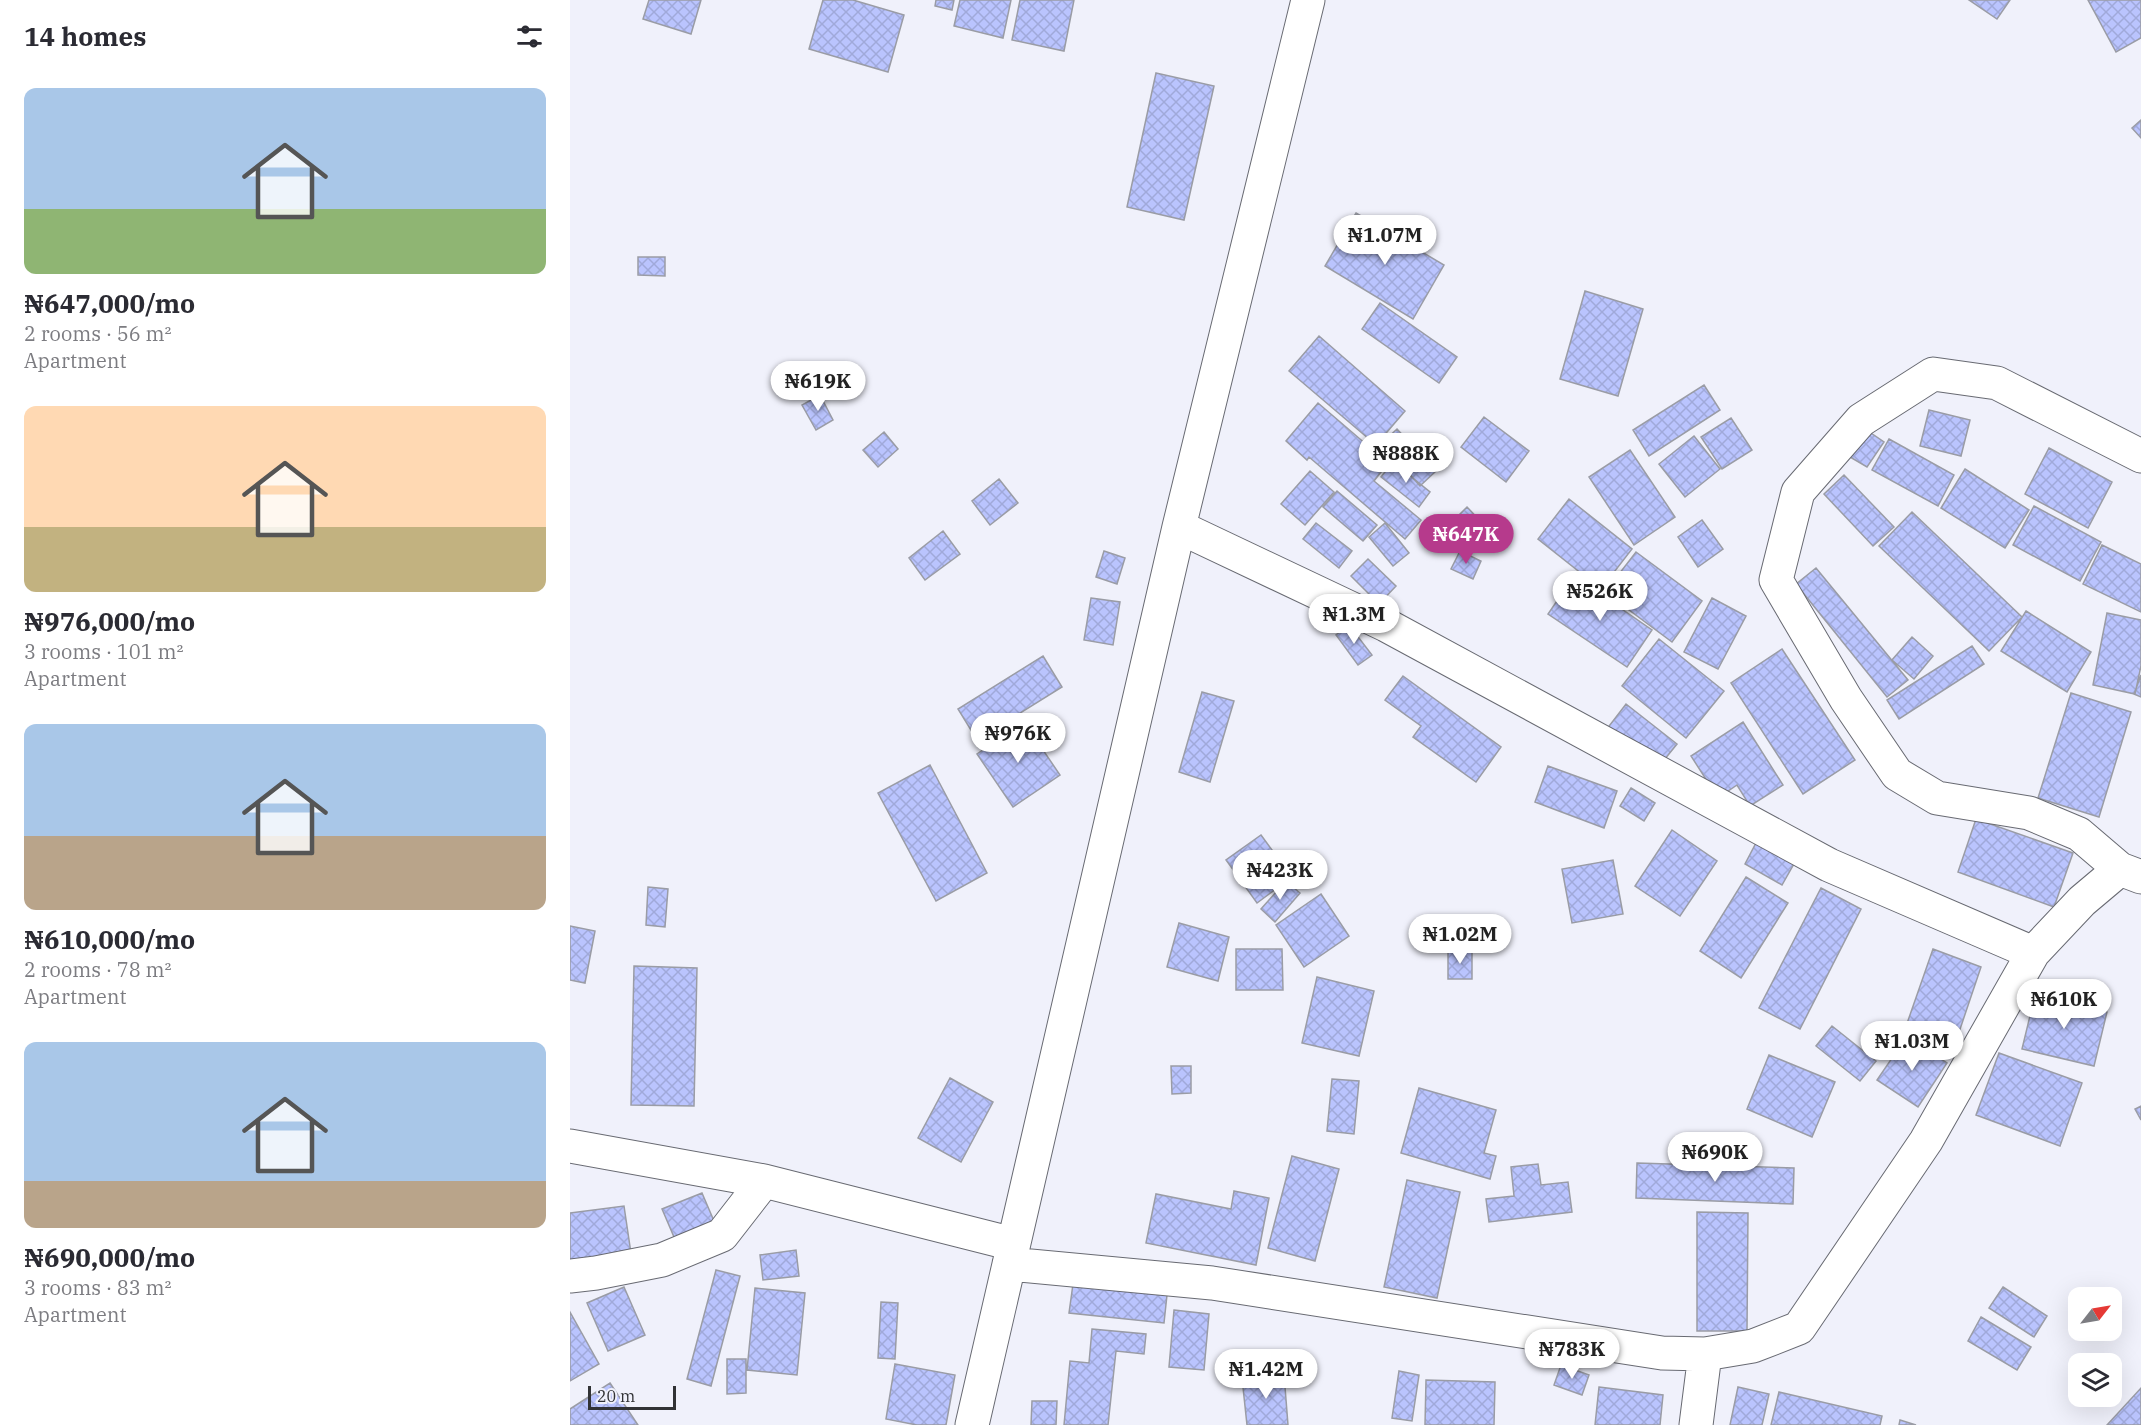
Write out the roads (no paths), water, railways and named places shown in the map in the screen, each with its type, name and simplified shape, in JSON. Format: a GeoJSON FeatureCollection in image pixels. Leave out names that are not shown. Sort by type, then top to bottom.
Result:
{"type":"FeatureCollection","features":[{"type":"Feature","properties":{"kind":"street"},"geometry":{"type":"LineString","coordinates":[[972,1425],[1179,527],[1308,0]]}},
{"type":"Feature","properties":{"kind":"street"},"geometry":{"type":"LineString","coordinates":[[570,1146],[764,1181],[1011,1254],[1662,1353],[1705,1353],[1753,1346],[1799,1328],[1926,1141],[2033,953],[2082,901],[2131,873],[2079,834],[2029,813],[1937,798],[1897,774],[1846,699],[1776,580],[1798,492],[1860,420],[1933,374],[1996,383],[2141,456]]}},
{"type":"Feature","properties":{"kind":"street"},"geometry":{"type":"LineString","coordinates":[[1179,527],[1386,626],[1829,866],[2033,953]]}},
{"type":"Feature","properties":{"kind":"street"},"geometry":{"type":"LineString","coordinates":[[570,1276],[596,1274],[662,1260],[722,1235],[764,1181]]}},
{"type":"Feature","properties":{"kind":"street"},"geometry":{"type":"LineString","coordinates":[[1696,1425],[1705,1353]]}}]}
